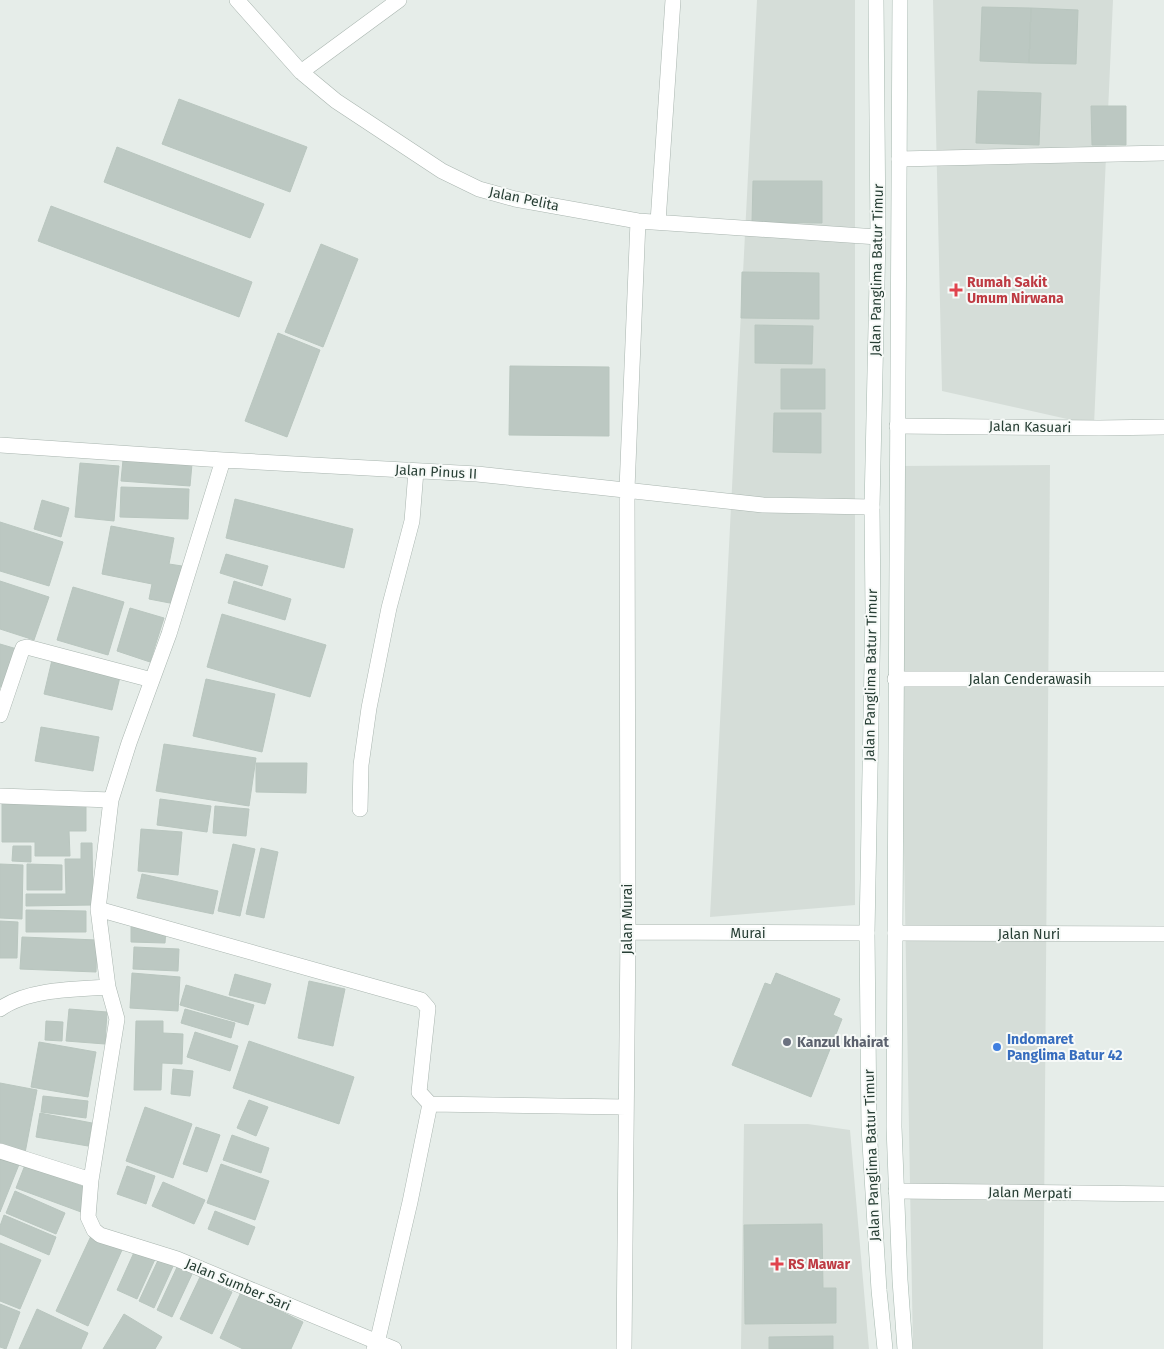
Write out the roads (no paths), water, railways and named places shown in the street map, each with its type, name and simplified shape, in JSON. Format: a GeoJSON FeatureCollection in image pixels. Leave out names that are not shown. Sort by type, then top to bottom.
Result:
{"type":"FeatureCollection","features":[{"type":"Feature","properties":{"kind":"street","name":"Jalan Pelita"},"geometry":{"type":"LineString","coordinates":[[237,0],[301,72],[336,101],[442,171],[479,189],[515,199],[638,221],[878,237]]}},
{"type":"Feature","properties":{"kind":"street"},"geometry":{"type":"LineString","coordinates":[[301,72],[399,0]]}},
{"type":"Feature","properties":{"kind":"street"},"geometry":{"type":"LineString","coordinates":[[658,222],[673,0]]}},
{"type":"Feature","properties":{"kind":"street","name":"Jalan Panglima Batur Timur"},"geometry":{"type":"LineString","coordinates":[[876,0],[878,237],[872,506],[873,610],[868,933],[869,1127],[879,1290],[885,1349]]}},
{"type":"Feature","properties":{"kind":"street","name":"Jalan Panglima Batur Timur"},"geometry":{"type":"LineString","coordinates":[[900,0],[894,1127],[900,1280],[905,1349]]}},
{"type":"Feature","properties":{"kind":"street"},"geometry":{"type":"LineString","coordinates":[[899,159],[1164,153]]}},
{"type":"Feature","properties":{"kind":"street","name":"Jalan Murai"},"geometry":{"type":"LineString","coordinates":[[624,1349],[628,932],[627,490],[638,221]]}},
{"type":"Feature","properties":{"kind":"street","name":"Jalan Kasuari"},"geometry":{"type":"LineString","coordinates":[[897,426],[1164,427]]}},
{"type":"Feature","properties":{"kind":"street","name":"Jalan Pinus II"},"geometry":{"type":"LineString","coordinates":[[0,445],[477,474],[763,505],[872,506]]}},
{"type":"Feature","properties":{"kind":"street"},"geometry":{"type":"LineString","coordinates":[[0,1151],[92,1180],[117,1019],[108,987],[98,909],[111,800],[223,460]]}},
{"type":"Feature","properties":{"kind":"street"},"geometry":{"type":"LineString","coordinates":[[360,810],[361,765],[369,708],[389,608],[412,521],[416,471]]}},
{"type":"Feature","properties":{"kind":"street"},"geometry":{"type":"LineString","coordinates":[[0,714],[23,648],[27,647],[152,680]]}},
{"type":"Feature","properties":{"kind":"street","name":"Jalan Cenderawasih"},"geometry":{"type":"LineString","coordinates":[[895,679],[1164,679]]}},
{"type":"Feature","properties":{"kind":"street"},"geometry":{"type":"LineString","coordinates":[[870,760],[895,760]]}},
{"type":"Feature","properties":{"kind":"street"},"geometry":{"type":"LineString","coordinates":[[0,796],[111,800]]}},
{"type":"Feature","properties":{"kind":"street"},"geometry":{"type":"LineString","coordinates":[[98,909],[424,1001],[428,1008],[419,1092],[430,1104],[626,1106]]}},
{"type":"Feature","properties":{"kind":"street","name":"Murai"},"geometry":{"type":"LineString","coordinates":[[628,932],[868,933]]}},
{"type":"Feature","properties":{"kind":"street","name":"Jalan Nuri"},"geometry":{"type":"LineString","coordinates":[[895,933],[1164,934]]}},
{"type":"Feature","properties":{"kind":"street"},"geometry":{"type":"LineString","coordinates":[[0,1010],[11,1003],[54,990],[108,987]]}},
{"type":"Feature","properties":{"kind":"street"},"geometry":{"type":"LineString","coordinates":[[376,1346],[410,1202],[430,1104]]}},
{"type":"Feature","properties":{"kind":"street","name":"Jalan Sumber Sari"},"geometry":{"type":"LineString","coordinates":[[92,1180],[88,1217],[94,1230],[100,1235],[177,1259],[376,1346],[394,1349]]}},
{"type":"Feature","properties":{"kind":"street","name":"Jalan Merpati"},"geometry":{"type":"LineString","coordinates":[[896,1191],[1164,1194]]}},
{"type":"Feature","properties":{"kind":"place","name":"Rumah Sakit Umum Nirwana"},"geometry":{"type":"Point","coordinates":[956,290]}},
{"type":"Feature","properties":{"kind":"place","name":"Kanzul khairat"},"geometry":{"type":"Point","coordinates":[787,1042]}},
{"type":"Feature","properties":{"kind":"place","name":"Indomaret Panglima Batur 42"},"geometry":{"type":"Point","coordinates":[997,1047]}},
{"type":"Feature","properties":{"kind":"place","name":"RS Mawar"},"geometry":{"type":"Point","coordinates":[777,1264]}}]}
